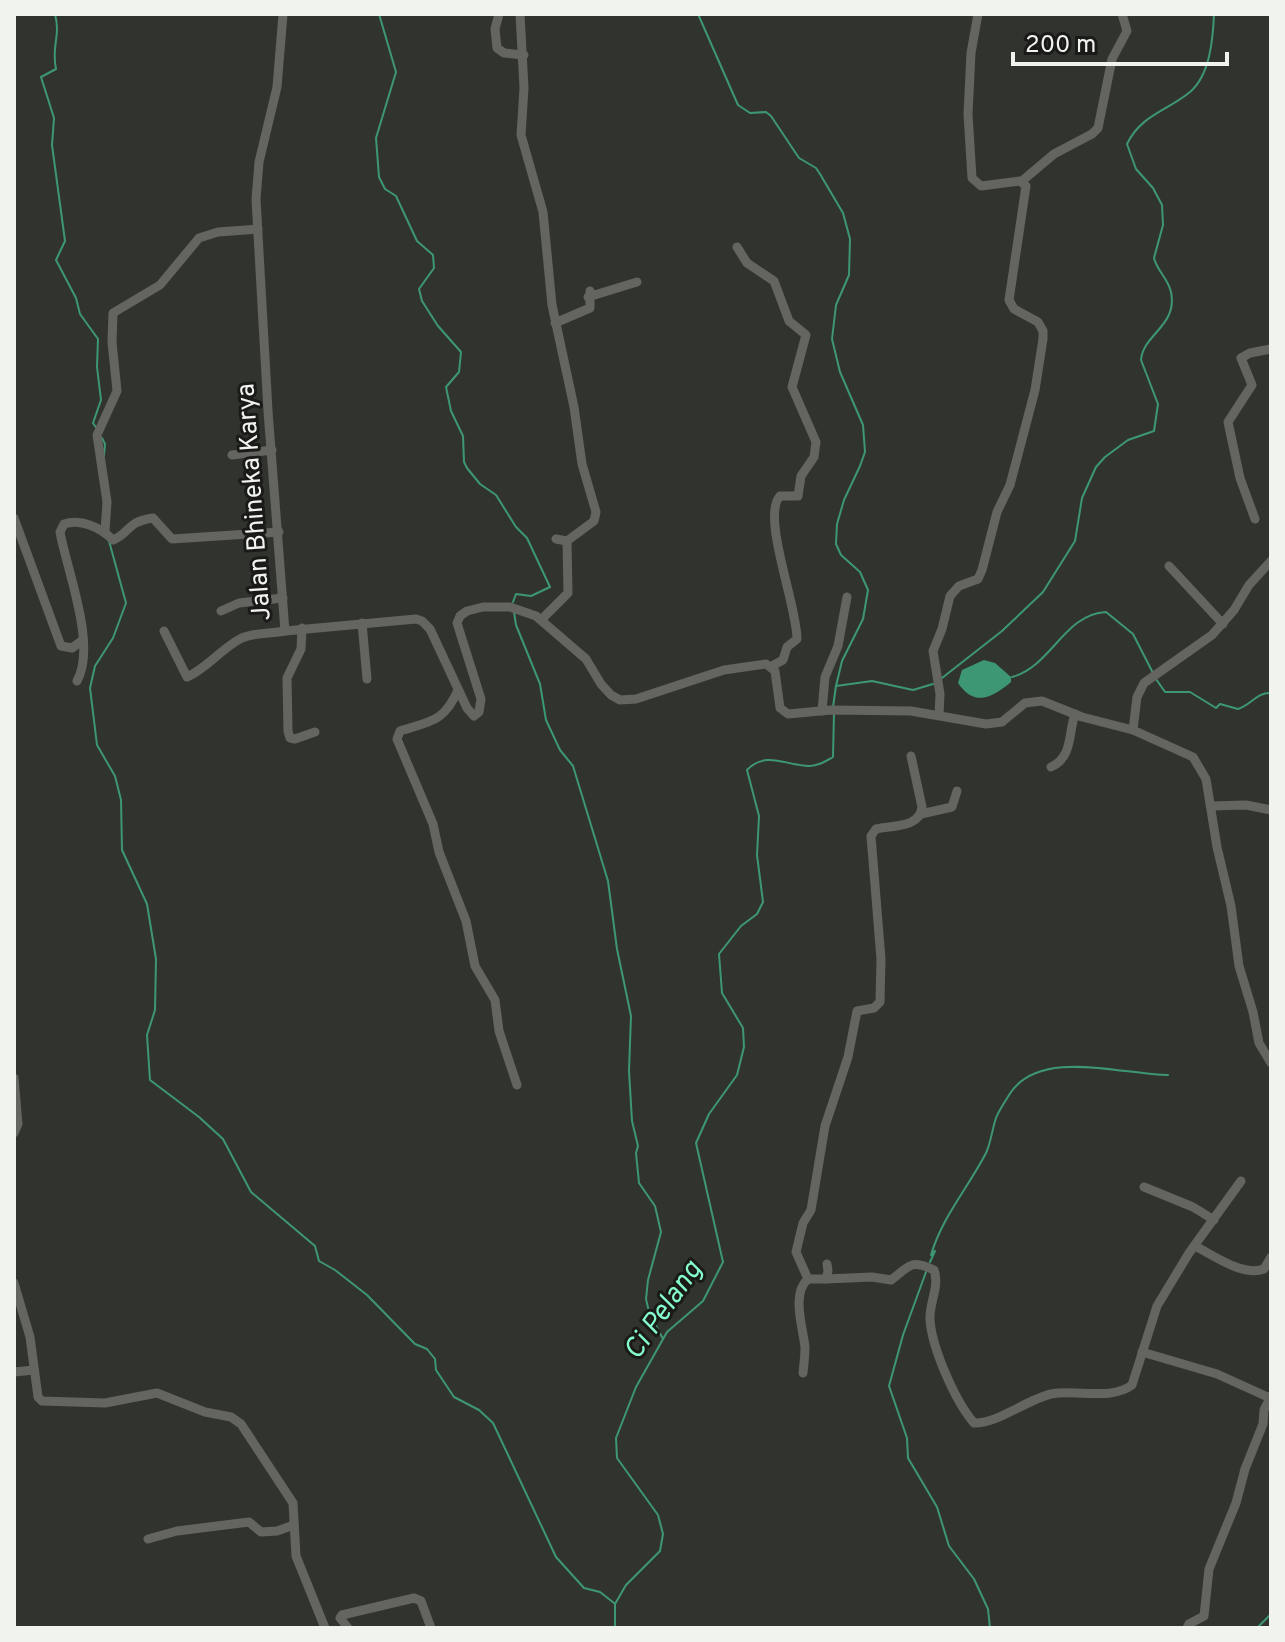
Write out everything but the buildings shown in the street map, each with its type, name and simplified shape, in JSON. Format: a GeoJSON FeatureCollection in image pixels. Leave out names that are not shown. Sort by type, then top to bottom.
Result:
{"type":"FeatureCollection","features":[{"type":"Feature","properties":{"kind":"street","name":"Jalan Bhineka Karya"},"geometry":{"type":"LineString","coordinates":[[283,14],[277,87],[257,171],[258,229],[285,631],[416,619],[422,621],[430,629],[458,690],[474,716],[478,714],[481,699],[457,626],[464,613],[478,607],[522,610],[542,619],[586,659],[601,684],[620,700],[636,699],[741,666],[772,666]]}},
{"type":"Feature","properties":{"kind":"street"},"geometry":{"type":"LineString","coordinates":[[499,14],[494,38],[497,48],[504,53],[524,55]]}},
{"type":"Feature","properties":{"kind":"street"},"geometry":{"type":"LineString","coordinates":[[520,14],[524,55],[521,135],[543,212],[555,323],[574,407],[582,464],[596,512],[594,521],[562,540],[568,593],[542,619]]}},
{"type":"Feature","properties":{"kind":"street"},"geometry":{"type":"LineString","coordinates":[[978,14],[971,53],[968,114],[972,178],[981,186],[1022,181],[1054,154],[1098,128],[1112,59],[1127,31],[1122,14]]}},
{"type":"Feature","properties":{"kind":"street"},"geometry":{"type":"LineString","coordinates":[[939,715],[940,694],[933,651],[950,596],[959,586],[978,579],[982,570],[997,512],[1010,485],[1034,398],[1043,344],[1044,334],[1040,324],[1014,309],[1009,300],[1026,188],[1022,181]]}},
{"type":"Feature","properties":{"kind":"street"},"geometry":{"type":"LineString","coordinates":[[105,531],[107,502],[97,435],[117,391],[112,342],[113,313],[160,285],[199,238],[218,232],[258,229]]}},
{"type":"Feature","properties":{"kind":"street"},"geometry":{"type":"LineString","coordinates":[[737,247],[747,263],[774,281],[789,321],[806,335],[792,387],[816,442],[813,460],[801,476],[798,496],[779,496],[776,500],[774,537],[795,612],[797,639],[787,647],[783,660],[772,666],[782,711],[788,714],[898,711],[939,715],[977,724],[998,723],[1022,704],[1034,700],[1050,702],[1075,714],[1133,730],[1196,759],[1206,779],[1231,906],[1239,966],[1259,1043],[1271,1063]]}},
{"type":"Feature","properties":{"kind":"street"},"geometry":{"type":"LineString","coordinates":[[555,323],[590,308],[589,294],[637,282]]}},
{"type":"Feature","properties":{"kind":"street"},"geometry":{"type":"LineString","coordinates":[[1255,519],[1240,478],[1228,422],[1252,385],[1241,358],[1271,349]]}},
{"type":"Feature","properties":{"kind":"street"},"geometry":{"type":"LineString","coordinates":[[232,455],[272,450]]}},
{"type":"Feature","properties":{"kind":"street"},"geometry":{"type":"LineString","coordinates":[[14,518],[61,646],[72,648],[83,640]]}},
{"type":"Feature","properties":{"kind":"street"},"geometry":{"type":"LineString","coordinates":[[77,681],[83,665],[83,640],[60,532],[64,524],[73,522],[105,531],[111,539],[116,539],[130,524],[153,518],[172,539],[279,532]]}},
{"type":"Feature","properties":{"kind":"street"},"geometry":{"type":"LineString","coordinates":[[1133,730],[1137,697],[1144,683],[1202,643],[1223,624],[1249,585],[1271,561]]}},
{"type":"Feature","properties":{"kind":"street"},"geometry":{"type":"LineString","coordinates":[[1169,566],[1223,624]]}},
{"type":"Feature","properties":{"kind":"street"},"geometry":{"type":"LineString","coordinates":[[822,711],[825,677],[838,646],[847,597]]}},
{"type":"Feature","properties":{"kind":"street"},"geometry":{"type":"LineString","coordinates":[[221,611],[239,603],[283,598]]}},
{"type":"Feature","properties":{"kind":"street"},"geometry":{"type":"LineString","coordinates":[[362,623],[367,679]]}},
{"type":"Feature","properties":{"kind":"street"},"geometry":{"type":"LineString","coordinates":[[302,628],[301,649],[287,678],[288,731],[290,738],[295,739],[315,732]]}},
{"type":"Feature","properties":{"kind":"street"},"geometry":{"type":"LineString","coordinates":[[164,631],[187,677],[240,638],[285,631]]}},
{"type":"Feature","properties":{"kind":"street"},"geometry":{"type":"LineString","coordinates":[[458,690],[447,712],[440,718],[400,731],[397,739],[433,824],[439,852],[466,921],[475,966],[495,1000],[499,1031],[517,1085]]}},
{"type":"Feature","properties":{"kind":"street"},"geometry":{"type":"LineString","coordinates":[[1051,767],[1066,755],[1075,714]]}},
{"type":"Feature","properties":{"kind":"street"},"geometry":{"type":"LineString","coordinates":[[911,756],[921,814]]}},
{"type":"Feature","properties":{"kind":"street"},"geometry":{"type":"LineString","coordinates":[[808,1279],[796,1252],[803,1223],[811,1210],[825,1126],[848,1057],[857,1011],[874,1008],[880,1002],[881,959],[871,834],[876,829],[913,822],[921,814],[952,807],[957,791]]}},
{"type":"Feature","properties":{"kind":"street"},"geometry":{"type":"LineString","coordinates":[[1211,806],[1246,805],[1271,810]]}},
{"type":"Feature","properties":{"kind":"street"},"geometry":{"type":"LineString","coordinates":[[14,1078],[18,1124],[14,1133]]}},
{"type":"Feature","properties":{"kind":"street"},"geometry":{"type":"LineString","coordinates":[[803,1373],[805,1346],[800,1309],[801,1285],[808,1279],[872,1277],[891,1280],[903,1267],[917,1264],[932,1268],[936,1273],[931,1323],[957,1397],[974,1423],[993,1419],[1049,1395],[1128,1389],[1135,1378],[1157,1306],[1241,1181]]}},
{"type":"Feature","properties":{"kind":"street"},"geometry":{"type":"LineString","coordinates":[[1144,1187],[1193,1207],[1214,1220]]}},
{"type":"Feature","properties":{"kind":"street"},"geometry":{"type":"LineString","coordinates":[[1195,1246],[1237,1266],[1256,1271],[1264,1269],[1271,1257]]}},
{"type":"Feature","properties":{"kind":"street"},"geometry":{"type":"LineString","coordinates":[[826,1279],[827,1264]]}},
{"type":"Feature","properties":{"kind":"street"},"geometry":{"type":"LineString","coordinates":[[14,1283],[18,1309],[30,1337],[38,1397],[45,1402],[105,1403],[157,1393],[205,1412],[235,1419],[293,1503],[296,1515],[294,1542],[299,1567],[325,1628]]}},
{"type":"Feature","properties":{"kind":"street"},"geometry":{"type":"LineString","coordinates":[[1142,1352],[1217,1374],[1271,1397],[1232,1514],[1209,1569],[1204,1616],[1187,1628]]}},
{"type":"Feature","properties":{"kind":"street"},"geometry":{"type":"LineString","coordinates":[[14,1372],[34,1370]]}},
{"type":"Feature","properties":{"kind":"street"},"geometry":{"type":"LineString","coordinates":[[148,1539],[177,1531],[249,1522],[261,1532],[294,1525]]}},
{"type":"Feature","properties":{"kind":"street"},"geometry":{"type":"LineString","coordinates":[[348,1628],[340,1618],[342,1615],[414,1598],[421,1601],[431,1628]]}},
{"type":"Feature","properties":{"kind":"shaded area"},"geometry":{"type":"Polygon","coordinates":[[[984,660],[995,663],[1011,677],[1011,682],[991,696],[977,698],[964,691],[958,683],[962,670],[984,660]]]}},
{"type":"Feature","properties":{"kind":"waterway"},"geometry":{"type":"LineString","coordinates":[[55,14],[56,69],[41,77],[54,118],[52,145],[65,241],[56,260],[76,298],[80,314],[98,339],[101,400],[93,423],[97,429]]}},
{"type":"Feature","properties":{"kind":"waterway"},"geometry":{"type":"LineString","coordinates":[[379,14],[396,72],[376,138],[379,177],[385,189],[396,196],[417,241],[433,255],[434,268],[419,289],[422,301],[438,326],[461,352],[459,372],[446,387],[451,411],[463,436],[464,462],[480,484],[496,495],[516,527],[527,538],[550,587],[531,596],[516,594],[513,602]]}},
{"type":"Feature","properties":{"kind":"waterway"},"geometry":{"type":"LineString","coordinates":[[698,14],[738,105],[750,113],[766,112],[771,116],[799,158],[816,168],[843,213],[850,239],[849,275],[836,305],[832,339],[840,372],[863,425],[865,452],[844,500],[837,524],[836,544],[841,555],[860,572],[868,590],[863,619],[842,661],[836,686]]}},
{"type":"Feature","properties":{"kind":"waterway"},"geometry":{"type":"LineString","coordinates":[[942,678],[1002,631],[1043,592],[1075,541],[1082,498],[1096,467],[1128,440],[1154,431],[1158,404],[1141,360],[1143,351],[1170,313],[1171,292],[1154,258],[1163,225],[1162,205],[1153,188],[1136,169],[1127,144],[1147,120],[1197,85],[1209,56],[1214,14]]}},
{"type":"Feature","properties":{"kind":"waterway"},"geometry":{"type":"LineString","coordinates":[[102,438],[104,455]]}},
{"type":"Feature","properties":{"kind":"waterway"},"geometry":{"type":"LineString","coordinates":[[109,541],[126,603],[113,638],[95,666],[90,688],[97,745],[115,776],[121,800],[122,850],[147,904],[156,959],[155,1010],[147,1035],[150,1080],[223,1139],[251,1192],[315,1246],[319,1261],[367,1295],[415,1344],[427,1349],[435,1359],[436,1370],[454,1397],[479,1410],[493,1423],[556,1557],[584,1588],[600,1592],[614,1603]]}},
{"type":"Feature","properties":{"kind":"waterway"},"geometry":{"type":"LineString","coordinates":[[514,612],[516,625],[540,684],[546,720],[560,750],[573,766],[608,881],[617,949],[631,1016],[629,1071],[639,1183],[655,1206],[661,1232],[646,1299],[663,1339]]}},
{"type":"Feature","properties":{"kind":"waterway"},"geometry":{"type":"LineString","coordinates":[[1012,677],[1037,663],[1079,622],[1106,612],[1133,634],[1153,673]]}},
{"type":"Feature","properties":{"kind":"waterway"},"geometry":{"type":"LineString","coordinates":[[1156,679],[1165,692],[1190,692],[1216,708],[1220,704],[1238,709],[1271,693]]}},
{"type":"Feature","properties":{"kind":"waterway"},"geometry":{"type":"LineString","coordinates":[[833,707],[836,686],[872,681],[913,690],[933,684]]}},
{"type":"Feature","properties":{"kind":"waterway","name":"Ci Pelang"},"geometry":{"type":"LineString","coordinates":[[615,1628],[615,1604],[626,1585],[660,1551],[663,1534],[658,1515],[617,1458],[616,1438],[636,1387],[667,1332],[703,1301],[723,1262],[696,1143],[709,1114],[737,1075],[744,1047],[743,1028],[722,993],[719,954],[741,926],[757,914],[763,902],[757,855],[759,816],[747,770],[762,761],[777,760],[809,766],[833,757],[834,713]]}},
{"type":"Feature","properties":{"kind":"waterway"},"geometry":{"type":"LineString","coordinates":[[930,1262],[948,1215],[986,1153],[999,1112],[1011,1092],[1025,1079],[1042,1071],[1063,1067],[1168,1075]]}},
{"type":"Feature","properties":{"kind":"waterway"},"geometry":{"type":"LineString","coordinates":[[926,1272],[903,1335],[889,1386],[907,1438],[908,1458],[937,1507],[949,1546],[974,1579],[988,1609],[990,1628]]}},
{"type":"Feature","properties":{"kind":"waterway"},"geometry":{"type":"LineString","coordinates":[[1257,1628],[1271,1614]]}}]}
